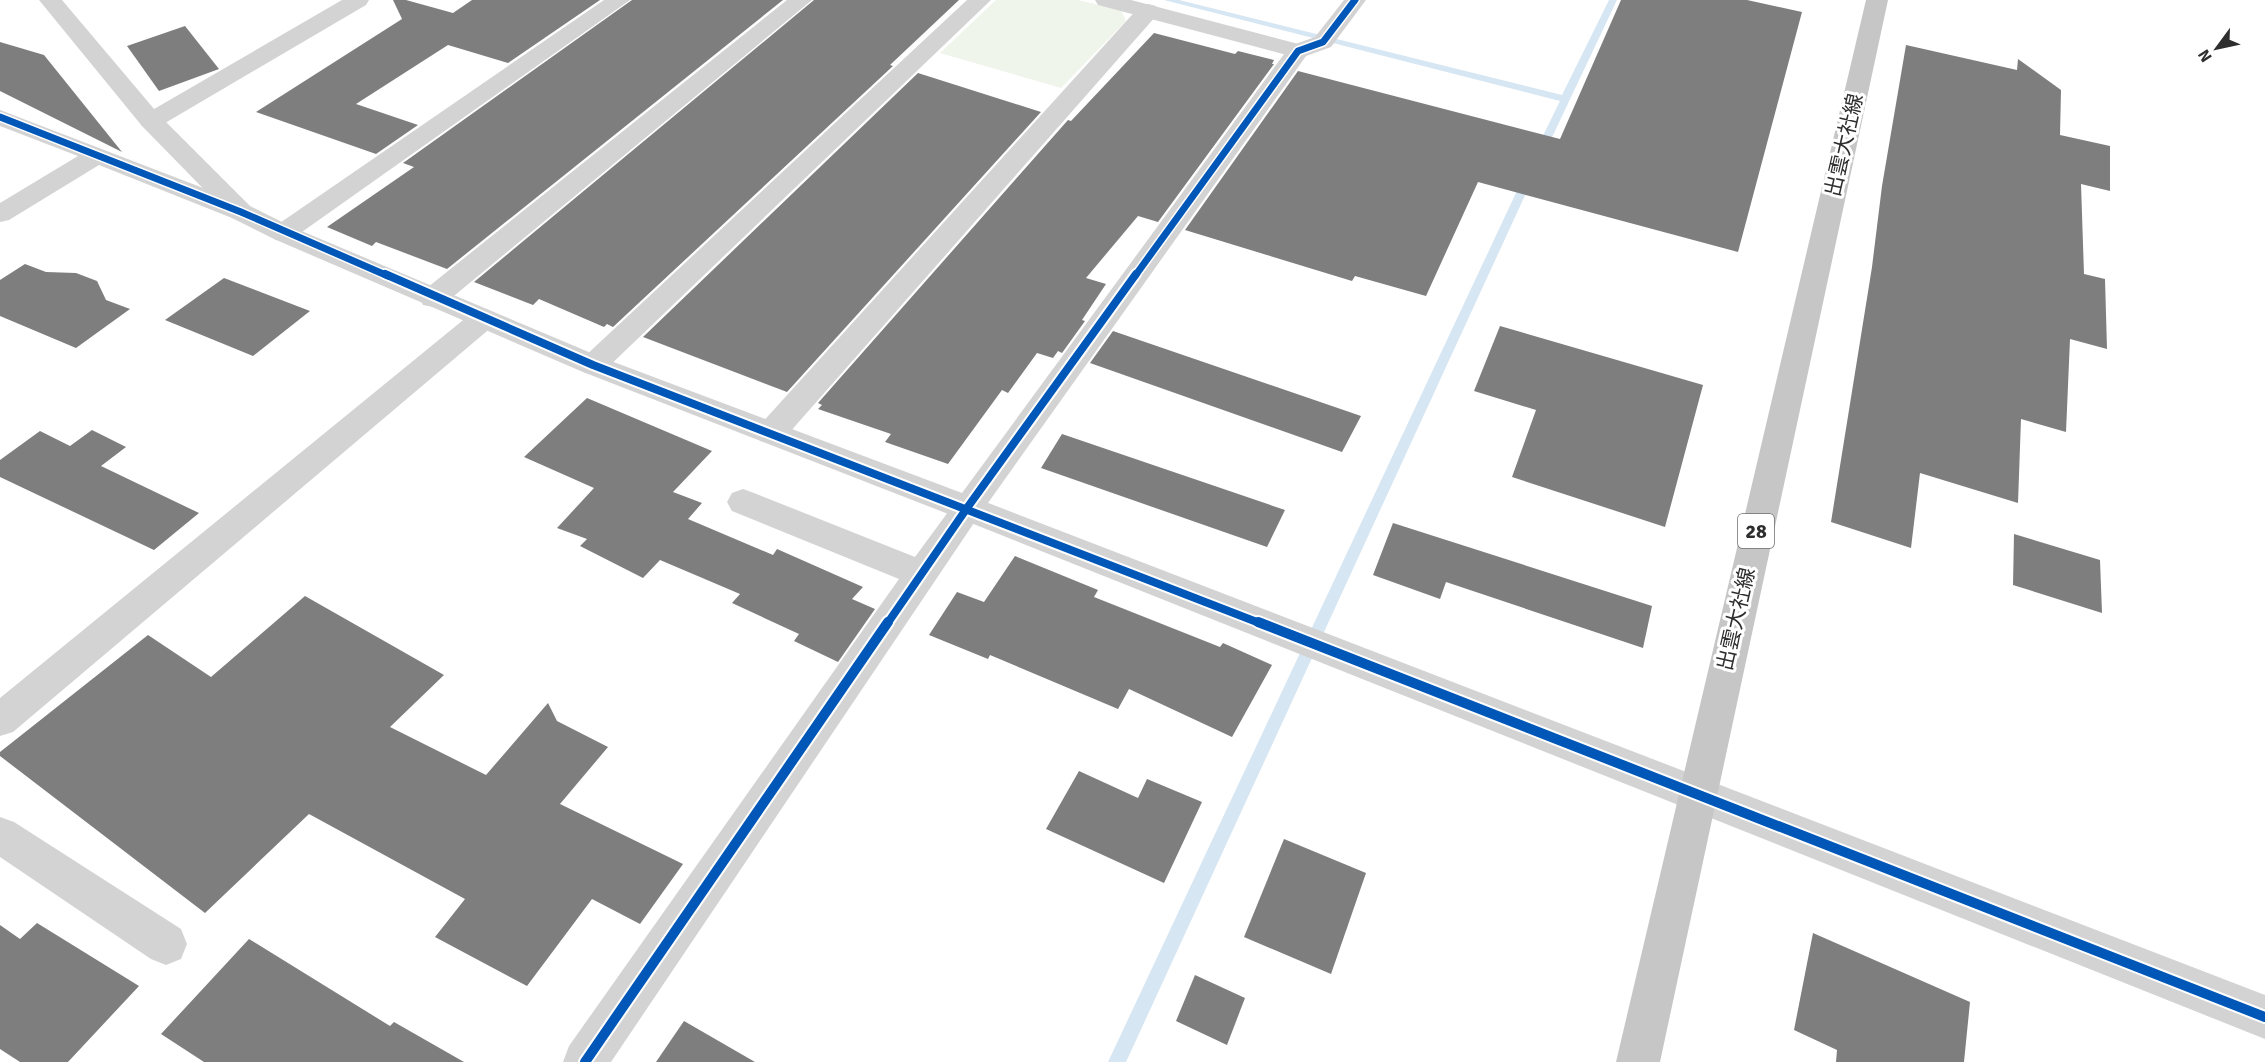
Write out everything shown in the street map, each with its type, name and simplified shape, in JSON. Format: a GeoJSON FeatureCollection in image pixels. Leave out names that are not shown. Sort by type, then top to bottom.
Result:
{"type":"FeatureCollection","features":[{"type":"Feature","properties":{"kind":"main road","name":"出雲大社線"},"geometry":{"type":"LineString","coordinates":[[1638,1062],[1877,0]]}},
{"type":"Feature","properties":{"kind":"street"},"geometry":{"type":"LineString","coordinates":[[50,0],[151,121],[241,212]]}},
{"type":"Feature","properties":{"kind":"street"},"geometry":{"type":"LineString","coordinates":[[151,121],[358,0]]}},
{"type":"Feature","properties":{"kind":"street"},"geometry":{"type":"LineString","coordinates":[[284,233],[619,0]]}},
{"type":"Feature","properties":{"kind":"street"},"geometry":{"type":"LineString","coordinates":[[433,298],[801,0]]}},
{"type":"Feature","properties":{"kind":"street"},"geometry":{"type":"LineString","coordinates":[[593,365],[980,0]]}},
{"type":"Feature","properties":{"kind":"street"},"geometry":{"type":"LineString","coordinates":[[1106,0],[1299,51]]}},
{"type":"Feature","properties":{"kind":"street"},"geometry":{"type":"LineString","coordinates":[[585,1062],[967,508],[1299,51],[1323,42],[1355,0]]}},
{"type":"Feature","properties":{"kind":"street"},"geometry":{"type":"LineString","coordinates":[[771,433],[1148,10]]}},
{"type":"Feature","properties":{"kind":"street"},"geometry":{"type":"LineString","coordinates":[[0,117],[241,212],[433,298],[593,365],[967,508],[2265,1017]]}},
{"type":"Feature","properties":{"kind":"street"},"geometry":{"type":"LineString","coordinates":[[0,214],[98,156]]}},
{"type":"Feature","properties":{"kind":"street"},"geometry":{"type":"LineString","coordinates":[[0,720],[483,319]]}},
{"type":"Feature","properties":{"kind":"street"},"geometry":{"type":"LineString","coordinates":[[743,502],[922,574]]}},
{"type":"Feature","properties":{"kind":"street"},"geometry":{"type":"LineString","coordinates":[[0,835],[166,944]]}},
{"type":"Feature","properties":{"kind":"shaded area"},"geometry":{"type":"Polygon","coordinates":[[[996,0],[1078,0],[1121,10],[1126,21],[1061,88],[940,53],[996,0]]]}},
{"type":"Feature","properties":{"kind":"building"},"geometry":{"type":"Polygon","coordinates":[[[393,0],[406,0],[453,13],[472,0],[600,0],[508,63],[448,45],[356,104],[418,125],[376,154],[256,112],[402,19],[393,0]]]}},
{"type":"Feature","properties":{"kind":"building"},"geometry":{"type":"Polygon","coordinates":[[[632,0],[783,0],[447,269],[376,242],[372,246],[327,227],[414,167],[403,163],[632,0]]]}},
{"type":"Feature","properties":{"kind":"building"},"geometry":{"type":"Polygon","coordinates":[[[814,0],[959,0],[890,65],[893,66],[613,327],[607,324],[604,327],[539,299],[533,305],[474,282],[814,0]]]}},
{"type":"Feature","properties":{"kind":"building"},"geometry":{"type":"Polygon","coordinates":[[[1621,0],[1747,0],[1802,12],[1738,252],[1478,182],[1426,296],[1355,276],[1352,281],[1185,230],[1298,71],[1560,139],[1621,0]]]}},
{"type":"Feature","properties":{"kind":"building"},"geometry":{"type":"Polygon","coordinates":[[[185,26],[219,69],[159,91],[127,46],[185,26]]]}},
{"type":"Feature","properties":{"kind":"building"},"geometry":{"type":"Polygon","coordinates":[[[1154,33],[1235,54],[1238,51],[1274,60],[1272,64],[1274,64],[1158,222],[1138,216],[1086,278],[1106,284],[1082,320],[1085,321],[1062,353],[1058,351],[1053,358],[1037,353],[1008,393],[1002,390],[948,464],[885,442],[891,434],[818,409],[822,405],[818,403],[1068,120],[1071,121],[1154,33]]]}},
{"type":"Feature","properties":{"kind":"building"},"geometry":{"type":"Polygon","coordinates":[[[0,42],[44,55],[122,152],[0,91],[0,42]]]}},
{"type":"Feature","properties":{"kind":"building"},"geometry":{"type":"Polygon","coordinates":[[[1906,45],[2017,70],[2018,59],[2061,90],[2060,135],[2110,146],[2110,191],[2081,184],[2084,274],[2105,279],[2107,349],[2070,339],[2066,432],[2021,419],[2018,503],[1920,473],[1911,548],[1831,522],[1872,267],[1882,186],[1906,45]]]}},
{"type":"Feature","properties":{"kind":"building"},"geometry":{"type":"Polygon","coordinates":[[[918,73],[1041,112],[787,392],[643,337],[918,73]]]}},
{"type":"Feature","properties":{"kind":"building"},"geometry":{"type":"Polygon","coordinates":[[[25,264],[46,272],[76,273],[97,281],[106,300],[130,309],[76,348],[0,316],[0,280],[25,264]]]}},
{"type":"Feature","properties":{"kind":"building"},"geometry":{"type":"Polygon","coordinates":[[[224,278],[310,311],[253,356],[165,320],[224,278]]]}},
{"type":"Feature","properties":{"kind":"building"},"geometry":{"type":"Polygon","coordinates":[[[1500,326],[1703,385],[1665,527],[1512,477],[1536,410],[1474,391],[1500,326]]]}},
{"type":"Feature","properties":{"kind":"building"},"geometry":{"type":"Polygon","coordinates":[[[1113,331],[1361,416],[1342,452],[1090,363],[1113,331]]]}},
{"type":"Feature","properties":{"kind":"building"},"geometry":{"type":"Polygon","coordinates":[[[587,398],[712,451],[673,492],[702,503],[688,519],[773,555],[777,549],[863,587],[852,599],[875,609],[838,662],[794,641],[799,634],[732,603],[740,594],[660,560],[643,578],[580,546],[587,539],[557,528],[594,488],[524,457],[587,398]]]}},
{"type":"Feature","properties":{"kind":"building"},"geometry":{"type":"Polygon","coordinates":[[[92,430],[126,447],[101,466],[199,513],[154,550],[0,477],[0,460],[40,431],[70,446],[92,430]]]}},
{"type":"Feature","properties":{"kind":"building"},"geometry":{"type":"Polygon","coordinates":[[[1062,434],[1285,510],[1267,547],[1041,468],[1062,434]]]}},
{"type":"Feature","properties":{"kind":"building"},"geometry":{"type":"Polygon","coordinates":[[[1393,523],[1652,606],[1643,648],[1446,582],[1440,599],[1373,575],[1393,523]]]}},
{"type":"Feature","properties":{"kind":"building"},"geometry":{"type":"Polygon","coordinates":[[[2014,534],[2100,560],[2102,613],[2013,585],[2014,534]]]}},
{"type":"Feature","properties":{"kind":"building"},"geometry":{"type":"Polygon","coordinates":[[[1015,556],[1098,590],[1094,597],[1220,647],[1223,643],[1272,665],[1232,737],[1129,689],[1118,709],[990,655],[988,659],[929,635],[957,592],[984,602],[1015,556]]]}},
{"type":"Feature","properties":{"kind":"building"},"geometry":{"type":"Polygon","coordinates":[[[305,596],[444,675],[390,727],[486,775],[548,703],[557,721],[608,747],[560,804],[683,864],[640,924],[592,899],[527,986],[435,937],[465,899],[309,814],[205,913],[0,756],[0,752],[148,635],[211,677],[305,596]]]}},
{"type":"Feature","properties":{"kind":"building"},"geometry":{"type":"Polygon","coordinates":[[[1079,771],[1138,798],[1147,779],[1202,802],[1164,883],[1046,829],[1079,771]]]}},
{"type":"Feature","properties":{"kind":"building"},"geometry":{"type":"Polygon","coordinates":[[[1284,839],[1366,873],[1331,974],[1244,937],[1284,839]]]}},
{"type":"Feature","properties":{"kind":"building"},"geometry":{"type":"Polygon","coordinates":[[[37,923],[139,986],[68,1062],[20,1062],[0,1049],[0,925],[20,939],[37,923]]]}},
{"type":"Feature","properties":{"kind":"building"},"geometry":{"type":"Polygon","coordinates":[[[1813,933],[1970,1002],[1964,1062],[1836,1062],[1837,1050],[1794,1030],[1813,933]]]}},
{"type":"Feature","properties":{"kind":"building"},"geometry":{"type":"Polygon","coordinates":[[[249,939],[390,1026],[394,1022],[464,1062],[204,1062],[161,1034],[249,939]]]}},
{"type":"Feature","properties":{"kind":"building"},"geometry":{"type":"Polygon","coordinates":[[[1195,975],[1245,998],[1227,1045],[1176,1021],[1195,975]]]}},
{"type":"Feature","properties":{"kind":"building"},"geometry":{"type":"Polygon","coordinates":[[[684,1021],[755,1062],[656,1062],[684,1021]]]}},
{"type":"Feature","properties":{"kind":"waterway"},"geometry":{"type":"LineString","coordinates":[[1168,0],[1565,99]]}},
{"type":"Feature","properties":{"kind":"waterway"},"geometry":{"type":"LineString","coordinates":[[1540,152],[1613,0]]}},
{"type":"Feature","properties":{"kind":"waterway"},"geometry":{"type":"LineString","coordinates":[[1117,1062],[1528,178]]}},
{"type":"Feature","properties":{"kind":"cycle path"},"geometry":{"type":"LineString","coordinates":[[585,1062],[967,508],[1298,51],[1323,42],[1355,0]]}},
{"type":"Feature","properties":{"kind":"cycle path"},"geometry":{"type":"LineString","coordinates":[[0,117],[241,212],[593,365],[967,508],[2265,1017]]}}]}
